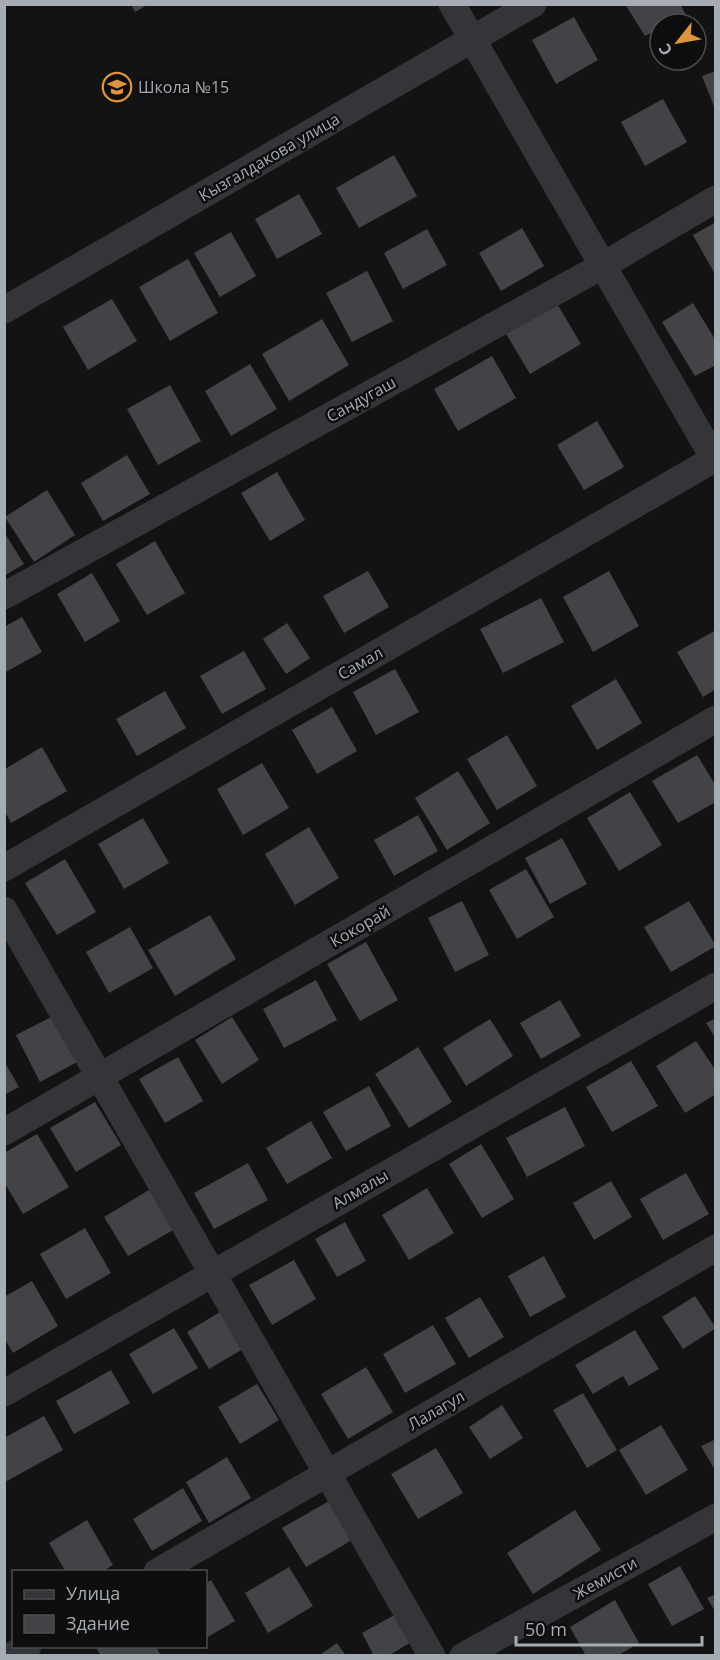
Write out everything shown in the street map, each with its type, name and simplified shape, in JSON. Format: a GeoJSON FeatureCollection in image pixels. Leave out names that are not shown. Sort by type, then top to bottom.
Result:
{"type":"FeatureCollection","features":[{"type":"Feature","properties":{"kind":"street"},"geometry":{"type":"LineString","coordinates":[[452,4],[715,459]]}},
{"type":"Feature","properties":{"kind":"street","name":"Кызгалдакова улица"},"geometry":{"type":"LineString","coordinates":[[4,310],[533,4]]}},
{"type":"Feature","properties":{"kind":"street","name":"Сандугаш"},"geometry":{"type":"LineString","coordinates":[[4,596],[602,266],[716,199]]}},
{"type":"Feature","properties":{"kind":"street","name":"Самал"},"geometry":{"type":"LineString","coordinates":[[4,868],[715,459]]}},
{"type":"Feature","properties":{"kind":"street","name":"Кокорай"},"geometry":{"type":"LineString","coordinates":[[4,1132],[716,719]]}},
{"type":"Feature","properties":{"kind":"street"},"geometry":{"type":"LineString","coordinates":[[4,910],[432,1656]]}},
{"type":"Feature","properties":{"kind":"street","name":"Алмалы"},"geometry":{"type":"LineString","coordinates":[[4,1393],[716,986]]}},
{"type":"Feature","properties":{"kind":"street","name":"Лалагул"},"geometry":{"type":"LineString","coordinates":[[160,1570],[716,1248]]}},
{"type":"Feature","properties":{"kind":"street","name":"Жемисти"},"geometry":{"type":"LineString","coordinates":[[464,1656],[716,1517]]}},
{"type":"Feature","properties":{"kind":"street"},"geometry":{"type":"LineString","coordinates":[[12,1656],[26,1648]]}},
{"type":"Feature","properties":{"kind":"building"},"geometry":{"type":"Polygon","coordinates":[[[131,4],[149,4],[135,12],[131,4]]]}},
{"type":"Feature","properties":{"kind":"building"},"geometry":{"type":"Polygon","coordinates":[[[625,4],[680,4],[684,12],[648,12],[648,34],[645,36],[625,4]]]}},
{"type":"Feature","properties":{"kind":"building"},"geometry":{"type":"Polygon","coordinates":[[[574,17],[598,60],[556,84],[532,40],[574,17]]]}},
{"type":"Feature","properties":{"kind":"building"},"geometry":{"type":"Polygon","coordinates":[[[716,71],[716,109],[715,109],[702,76],[716,71]]]}},
{"type":"Feature","properties":{"kind":"building"},"geometry":{"type":"Polygon","coordinates":[[[663,99],[687,142],[645,166],[621,122],[663,99]]]}},
{"type":"Feature","properties":{"kind":"building"},"geometry":{"type":"Polygon","coordinates":[[[394,155],[417,196],[359,228],[336,188],[394,155]]]}},
{"type":"Feature","properties":{"kind":"building"},"geometry":{"type":"Polygon","coordinates":[[[299,194],[322,234],[277,259],[255,219],[299,194]]]}},
{"type":"Feature","properties":{"kind":"building"},"geometry":{"type":"Polygon","coordinates":[[[716,222],[716,276],[693,235],[716,222]]]}},
{"type":"Feature","properties":{"kind":"building"},"geometry":{"type":"Polygon","coordinates":[[[522,228],[544,266],[501,291],[479,253],[522,228]]]}},
{"type":"Feature","properties":{"kind":"building"},"geometry":{"type":"Polygon","coordinates":[[[427,229],[447,265],[403,289],[384,253],[427,229]]]}},
{"type":"Feature","properties":{"kind":"building"},"geometry":{"type":"Polygon","coordinates":[[[231,232],[256,276],[220,297],[194,253],[231,232]]]}},
{"type":"Feature","properties":{"kind":"building"},"geometry":{"type":"Polygon","coordinates":[[[188,259],[218,313],[170,341],[139,287],[188,259]]]}},
{"type":"Feature","properties":{"kind":"building"},"geometry":{"type":"Polygon","coordinates":[[[367,271],[393,321],[352,342],[326,293],[367,271]]]}},
{"type":"Feature","properties":{"kind":"building"},"geometry":{"type":"Polygon","coordinates":[[[112,299],[137,341],[88,370],[63,327],[112,299]]]}},
{"type":"Feature","properties":{"kind":"building"},"geometry":{"type":"Polygon","coordinates":[[[556,302],[581,344],[530,374],[505,332],[556,302]]]}},
{"type":"Feature","properties":{"kind":"building"},"geometry":{"type":"Polygon","coordinates":[[[693,303],[716,341],[716,365],[695,376],[662,322],[693,303]]]}},
{"type":"Feature","properties":{"kind":"building"},"geometry":{"type":"Polygon","coordinates":[[[322,319],[349,365],[289,401],[262,354],[322,319]]]}},
{"type":"Feature","properties":{"kind":"building"},"geometry":{"type":"Polygon","coordinates":[[[492,356],[516,398],[458,431],[434,389],[492,356]]]}},
{"type":"Feature","properties":{"kind":"building"},"geometry":{"type":"Polygon","coordinates":[[[250,364],[277,409],[231,436],[205,391],[250,364]]]}},
{"type":"Feature","properties":{"kind":"building"},"geometry":{"type":"Polygon","coordinates":[[[170,385],[201,441],[158,465],[127,409],[170,385]]]}},
{"type":"Feature","properties":{"kind":"building"},"geometry":{"type":"Polygon","coordinates":[[[597,421],[624,467],[584,490],[557,445],[597,421]]]}},
{"type":"Feature","properties":{"kind":"building"},"geometry":{"type":"Polygon","coordinates":[[[127,455],[150,494],[103,521],[81,483],[127,455]]]}},
{"type":"Feature","properties":{"kind":"building"},"geometry":{"type":"Polygon","coordinates":[[[277,472],[305,520],[270,541],[241,493],[277,472]]]}},
{"type":"Feature","properties":{"kind":"building"},"geometry":{"type":"Polygon","coordinates":[[[47,490],[75,535],[34,562],[5,517],[47,490]]]}},
{"type":"Feature","properties":{"kind":"building"},"geometry":{"type":"Polygon","coordinates":[[[4,532],[24,564],[4,576],[4,532]]]}},
{"type":"Feature","properties":{"kind":"building"},"geometry":{"type":"Polygon","coordinates":[[[155,541],[185,593],[147,615],[116,564],[155,541]]]}},
{"type":"Feature","properties":{"kind":"building"},"geometry":{"type":"Polygon","coordinates":[[[368,571],[389,607],[344,633],[323,596],[368,571]]]}},
{"type":"Feature","properties":{"kind":"building"},"geometry":{"type":"Polygon","coordinates":[[[609,571],[639,626],[593,652],[563,597],[609,571]]]}},
{"type":"Feature","properties":{"kind":"building"},"geometry":{"type":"Polygon","coordinates":[[[92,573],[120,621],[85,642],[57,594],[92,573]]]}},
{"type":"Feature","properties":{"kind":"building"},"geometry":{"type":"Polygon","coordinates":[[[541,598],[564,642],[503,673],[480,629],[541,598]]]}},
{"type":"Feature","properties":{"kind":"building"},"geometry":{"type":"Polygon","coordinates":[[[22,617],[42,652],[4,673],[4,627],[22,617]]]}},
{"type":"Feature","properties":{"kind":"building"},"geometry":{"type":"Polygon","coordinates":[[[287,623],[310,658],[286,674],[263,639],[287,623]]]}},
{"type":"Feature","properties":{"kind":"building"},"geometry":{"type":"Polygon","coordinates":[[[716,630],[716,689],[703,697],[677,652],[716,630]]]}},
{"type":"Feature","properties":{"kind":"building"},"geometry":{"type":"Polygon","coordinates":[[[244,651],[266,689],[222,714],[200,676],[244,651]]]}},
{"type":"Feature","properties":{"kind":"building"},"geometry":{"type":"Polygon","coordinates":[[[395,669],[419,712],[376,735],[353,692],[395,669]]]}},
{"type":"Feature","properties":{"kind":"building"},"geometry":{"type":"Polygon","coordinates":[[[616,679],[642,723],[597,750],[571,706],[616,679]]]}},
{"type":"Feature","properties":{"kind":"building"},"geometry":{"type":"Polygon","coordinates":[[[165,691],[186,728],[137,756],[116,719],[165,691]]]}},
{"type":"Feature","properties":{"kind":"building"},"geometry":{"type":"Polygon","coordinates":[[[332,707],[357,751],[317,774],[292,730],[332,707]]]}},
{"type":"Feature","properties":{"kind":"building"},"geometry":{"type":"Polygon","coordinates":[[[507,735],[537,786],[497,810],[467,759],[507,735]]]}},
{"type":"Feature","properties":{"kind":"building"},"geometry":{"type":"Polygon","coordinates":[[[42,747],[67,791],[11,823],[5,812],[5,769],[42,747]]]}},
{"type":"Feature","properties":{"kind":"building"},"geometry":{"type":"Polygon","coordinates":[[[697,755],[716,786],[716,802],[678,823],[652,781],[697,755]]]}},
{"type":"Feature","properties":{"kind":"building"},"geometry":{"type":"Polygon","coordinates":[[[262,763],[289,808],[243,835],[217,789],[262,763]]]}},
{"type":"Feature","properties":{"kind":"building"},"geometry":{"type":"Polygon","coordinates":[[[458,771],[490,823],[447,850],[415,798],[458,771]]]}},
{"type":"Feature","properties":{"kind":"building"},"geometry":{"type":"Polygon","coordinates":[[[630,792],[662,845],[619,871],[587,818],[630,792]]]}},
{"type":"Feature","properties":{"kind":"building"},"geometry":{"type":"Polygon","coordinates":[[[418,815],[438,851],[394,876],[374,840],[418,815]]]}},
{"type":"Feature","properties":{"kind":"building"},"geometry":{"type":"Polygon","coordinates":[[[143,818],[169,863],[124,889],[98,844],[143,818]]]}},
{"type":"Feature","properties":{"kind":"building"},"geometry":{"type":"Polygon","coordinates":[[[309,827],[339,878],[295,905],[265,854],[309,827]]]}},
{"type":"Feature","properties":{"kind":"building"},"geometry":{"type":"Polygon","coordinates":[[[562,838],[587,884],[550,904],[525,858],[562,838]]]}},
{"type":"Feature","properties":{"kind":"building"},"geometry":{"type":"Polygon","coordinates":[[[65,859],[96,912],[57,935],[25,883],[65,859]]]}},
{"type":"Feature","properties":{"kind":"building"},"geometry":{"type":"Polygon","coordinates":[[[526,869],[554,917],[517,939],[489,890],[526,869]]]}},
{"type":"Feature","properties":{"kind":"building"},"geometry":{"type":"Polygon","coordinates":[[[462,901],[489,955],[455,972],[428,918],[462,901]]]}},
{"type":"Feature","properties":{"kind":"building"},"geometry":{"type":"Polygon","coordinates":[[[689,901],[716,946],[671,972],[644,927],[689,901]]]}},
{"type":"Feature","properties":{"kind":"building"},"geometry":{"type":"Polygon","coordinates":[[[210,915],[236,959],[175,996],[148,950],[210,915]]]}},
{"type":"Feature","properties":{"kind":"building"},"geometry":{"type":"Polygon","coordinates":[[[130,927],[153,968],[109,993],[86,952],[130,927]]]}},
{"type":"Feature","properties":{"kind":"building"},"geometry":{"type":"Polygon","coordinates":[[[366,942],[398,1000],[360,1021],[327,964],[366,942]]]}},
{"type":"Feature","properties":{"kind":"building"},"geometry":{"type":"Polygon","coordinates":[[[316,980],[337,1020],[284,1048],[263,1009],[316,980]]]}},
{"type":"Feature","properties":{"kind":"building"},"geometry":{"type":"Polygon","coordinates":[[[560,1000],[581,1036],[541,1059],[520,1023],[560,1000]]]}},
{"type":"Feature","properties":{"kind":"building"},"geometry":{"type":"Polygon","coordinates":[[[55,1015],[79,1061],[40,1082],[16,1035],[55,1015]]]}},
{"type":"Feature","properties":{"kind":"building"},"geometry":{"type":"Polygon","coordinates":[[[232,1017],[259,1060],[222,1084],[195,1040],[232,1017]]]}},
{"type":"Feature","properties":{"kind":"building"},"geometry":{"type":"Polygon","coordinates":[[[716,1018],[716,1039],[706,1023],[716,1018]]]}},
{"type":"Feature","properties":{"kind":"building"},"geometry":{"type":"Polygon","coordinates":[[[490,1019],[513,1056],[466,1086],[443,1048],[490,1019]]]}},
{"type":"Feature","properties":{"kind":"building"},"geometry":{"type":"Polygon","coordinates":[[[696,1041],[716,1071],[716,1094],[685,1113],[656,1066],[696,1041]]]}},
{"type":"Feature","properties":{"kind":"building"},"geometry":{"type":"Polygon","coordinates":[[[418,1047],[452,1102],[409,1128],[375,1074],[418,1047]]]}},
{"type":"Feature","properties":{"kind":"building"},"geometry":{"type":"Polygon","coordinates":[[[178,1057],[203,1101],[165,1123],[139,1079],[178,1057]]]}},
{"type":"Feature","properties":{"kind":"building"},"geometry":{"type":"Polygon","coordinates":[[[4,1061],[19,1087],[4,1095],[4,1061]]]}},
{"type":"Feature","properties":{"kind":"building"},"geometry":{"type":"Polygon","coordinates":[[[631,1061],[658,1106],[612,1132],[586,1087],[631,1061]]]}},
{"type":"Feature","properties":{"kind":"building"},"geometry":{"type":"Polygon","coordinates":[[[369,1086],[391,1126],[346,1151],[323,1112],[369,1086]]]}},
{"type":"Feature","properties":{"kind":"building"},"geometry":{"type":"Polygon","coordinates":[[[95,1102],[121,1145],[76,1172],[50,1128],[95,1102]]]}},
{"type":"Feature","properties":{"kind":"building"},"geometry":{"type":"Polygon","coordinates":[[[565,1107],[585,1146],[527,1177],[506,1138],[565,1107]]]}},
{"type":"Feature","properties":{"kind":"building"},"geometry":{"type":"Polygon","coordinates":[[[311,1121],[332,1158],[287,1184],[266,1148],[311,1121]]]}},
{"type":"Feature","properties":{"kind":"building"},"geometry":{"type":"Polygon","coordinates":[[[37,1134],[69,1187],[23,1214],[4,1182],[4,1153],[37,1134]]]}},
{"type":"Feature","properties":{"kind":"building"},"geometry":{"type":"Polygon","coordinates":[[[481,1144],[514,1199],[482,1218],[449,1164],[481,1144]]]}},
{"type":"Feature","properties":{"kind":"building"},"geometry":{"type":"Polygon","coordinates":[[[248,1163],[268,1200],[214,1229],[194,1193],[248,1163]]]}},
{"type":"Feature","properties":{"kind":"building"},"geometry":{"type":"Polygon","coordinates":[[[686,1173],[709,1214],[663,1240],[640,1199],[686,1173]]]}},
{"type":"Feature","properties":{"kind":"building"},"geometry":{"type":"Polygon","coordinates":[[[611,1181],[632,1217],[594,1240],[573,1203],[611,1181]]]}},
{"type":"Feature","properties":{"kind":"building"},"geometry":{"type":"Polygon","coordinates":[[[427,1188],[454,1233],[409,1260],[382,1215],[427,1188]]]}},
{"type":"Feature","properties":{"kind":"building"},"geometry":{"type":"Polygon","coordinates":[[[149,1190],[173,1230],[128,1256],[104,1217],[149,1190]]]}},
{"type":"Feature","properties":{"kind":"building"},"geometry":{"type":"Polygon","coordinates":[[[345,1222],[366,1261],[337,1277],[315,1239],[345,1222]]]}},
{"type":"Feature","properties":{"kind":"building"},"geometry":{"type":"Polygon","coordinates":[[[85,1228],[111,1273],[66,1299],[40,1254],[85,1228]]]}},
{"type":"Feature","properties":{"kind":"building"},"geometry":{"type":"Polygon","coordinates":[[[544,1256],[566,1297],[530,1317],[508,1276],[544,1256]]]}},
{"type":"Feature","properties":{"kind":"building"},"geometry":{"type":"Polygon","coordinates":[[[294,1260],[316,1299],[272,1325],[249,1285],[294,1260]]]}},
{"type":"Feature","properties":{"kind":"building"},"geometry":{"type":"Polygon","coordinates":[[[32,1281],[58,1326],[13,1353],[4,1338],[4,1297],[32,1281]]]}},
{"type":"Feature","properties":{"kind":"building"},"geometry":{"type":"Polygon","coordinates":[[[695,1296],[716,1328],[683,1349],[662,1317],[695,1296]]]}},
{"type":"Feature","properties":{"kind":"building"},"geometry":{"type":"Polygon","coordinates":[[[480,1297],[504,1337],[469,1358],[445,1318],[480,1297]]]}},
{"type":"Feature","properties":{"kind":"building"},"geometry":{"type":"Polygon","coordinates":[[[225,1309],[248,1346],[209,1369],[187,1332],[225,1309]]]}},
{"type":"Feature","properties":{"kind":"building"},"geometry":{"type":"Polygon","coordinates":[[[433,1325],[456,1364],[405,1393],[383,1354],[433,1325]]]}},
{"type":"Feature","properties":{"kind":"building"},"geometry":{"type":"Polygon","coordinates":[[[174,1328],[198,1368],[153,1394],[129,1354],[174,1328]]]}},
{"type":"Feature","properties":{"kind":"building"},"geometry":{"type":"Polygon","coordinates":[[[635,1330],[659,1369],[629,1386],[623,1376],[593,1394],[575,1365],[635,1330]]]}},
{"type":"Feature","properties":{"kind":"building"},"geometry":{"type":"Polygon","coordinates":[[[366,1367],[393,1412],[348,1439],[321,1394],[366,1367]]]}},
{"type":"Feature","properties":{"kind":"building"},"geometry":{"type":"Polygon","coordinates":[[[111,1370],[130,1403],[74,1434],[56,1401],[111,1370]]]}},
{"type":"Feature","properties":{"kind":"building"},"geometry":{"type":"Polygon","coordinates":[[[257,1384],[279,1420],[240,1444],[218,1407],[257,1384]]]}},
{"type":"Feature","properties":{"kind":"building"},"geometry":{"type":"Polygon","coordinates":[[[583,1393],[617,1450],[587,1468],[553,1410],[583,1393]]]}},
{"type":"Feature","properties":{"kind":"building"},"geometry":{"type":"Polygon","coordinates":[[[502,1405],[523,1438],[490,1459],[469,1427],[502,1405]]]}},
{"type":"Feature","properties":{"kind":"building"},"geometry":{"type":"Polygon","coordinates":[[[44,1416],[63,1450],[7,1481],[4,1476],[4,1438],[44,1416]]]}},
{"type":"Feature","properties":{"kind":"building"},"geometry":{"type":"Polygon","coordinates":[[[661,1425],[688,1470],[646,1495],[619,1450],[661,1425]]]}},
{"type":"Feature","properties":{"kind":"building"},"geometry":{"type":"Polygon","coordinates":[[[716,1439],[716,1472],[701,1446],[716,1439]]]}},
{"type":"Feature","properties":{"kind":"building"},"geometry":{"type":"Polygon","coordinates":[[[436,1448],[463,1493],[418,1519],[391,1474],[436,1448]]]}},
{"type":"Feature","properties":{"kind":"building"},"geometry":{"type":"Polygon","coordinates":[[[227,1457],[251,1498],[209,1523],[186,1482],[227,1457]]]}},
{"type":"Feature","properties":{"kind":"building"},"geometry":{"type":"Polygon","coordinates":[[[183,1488],[202,1521],[152,1551],[133,1519],[183,1488]]]}},
{"type":"Feature","properties":{"kind":"building"},"geometry":{"type":"Polygon","coordinates":[[[329,1501],[352,1540],[306,1567],[282,1528],[329,1501]]]}},
{"type":"Feature","properties":{"kind":"building"},"geometry":{"type":"Polygon","coordinates":[[[575,1510],[601,1550],[533,1594],[507,1553],[575,1510]]]}},
{"type":"Feature","properties":{"kind":"building"},"geometry":{"type":"Polygon","coordinates":[[[87,1520],[113,1565],[105,1570],[65,1570],[49,1543],[87,1520]]]}},
{"type":"Feature","properties":{"kind":"building"},"geometry":{"type":"Polygon","coordinates":[[[680,1566],[704,1609],[672,1626],[648,1584],[680,1566]]]}},
{"type":"Feature","properties":{"kind":"building"},"geometry":{"type":"Polygon","coordinates":[[[289,1567],[313,1606],[268,1633],[245,1593],[289,1567]]]}},
{"type":"Feature","properties":{"kind":"building"},"geometry":{"type":"Polygon","coordinates":[[[211,1580],[235,1621],[207,1637],[207,1582],[211,1580]]]}},
{"type":"Feature","properties":{"kind":"building"},"geometry":{"type":"Polygon","coordinates":[[[716,1594],[716,1613],[707,1598],[716,1594]]]}},
{"type":"Feature","properties":{"kind":"building"},"geometry":{"type":"Polygon","coordinates":[[[615,1600],[639,1643],[617,1656],[586,1656],[570,1627],[615,1600]]]}},
{"type":"Feature","properties":{"kind":"building"},"geometry":{"type":"Polygon","coordinates":[[[398,1613],[413,1641],[388,1656],[374,1656],[362,1633],[398,1613]]]}},
{"type":"Feature","properties":{"kind":"building"},"geometry":{"type":"Polygon","coordinates":[[[337,1643],[346,1656],[318,1656],[337,1643]]]}},
{"type":"Feature","properties":{"kind":"building"},"geometry":{"type":"Polygon","coordinates":[[[96,1648],[157,1648],[161,1656],[101,1656],[96,1648]]]}},
{"type":"Feature","properties":{"kind":"place","name":"Школа №15"},"geometry":{"type":"Point","coordinates":[117,87]}}]}
